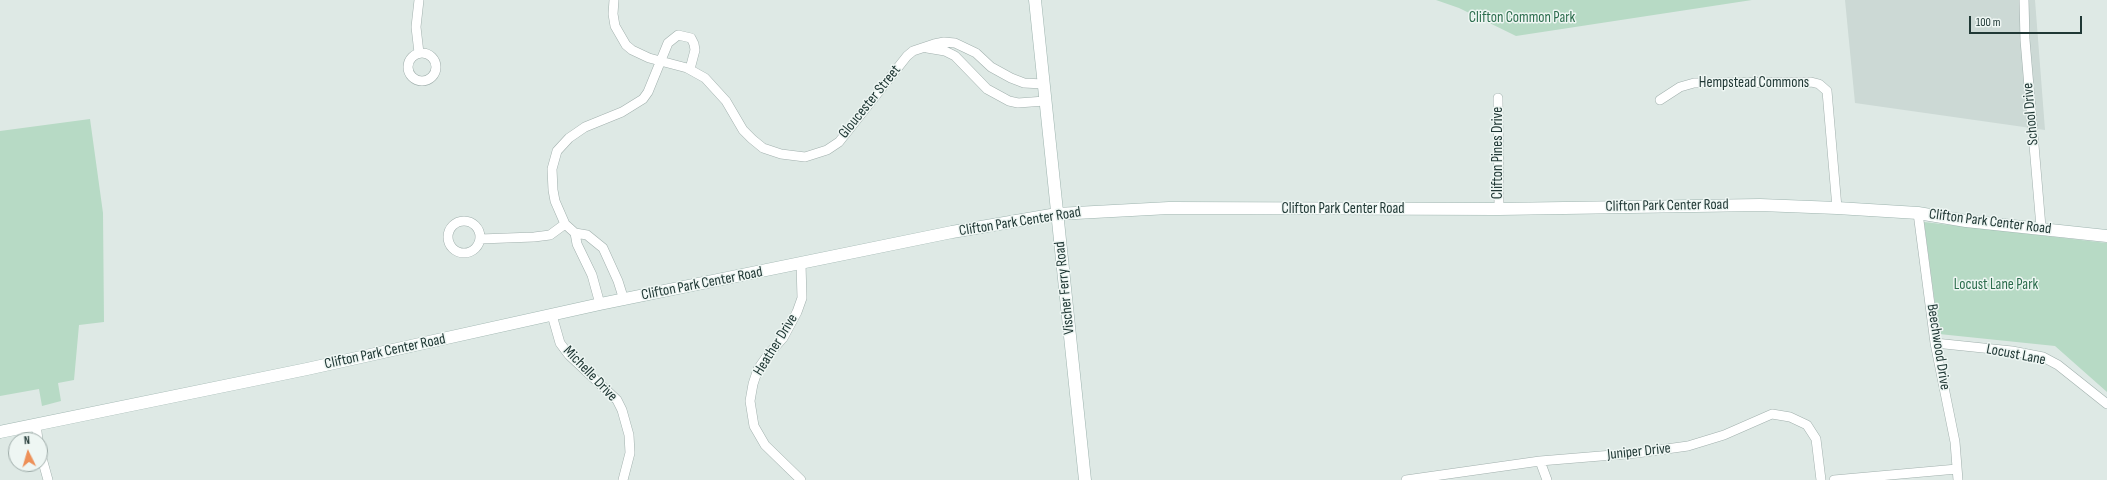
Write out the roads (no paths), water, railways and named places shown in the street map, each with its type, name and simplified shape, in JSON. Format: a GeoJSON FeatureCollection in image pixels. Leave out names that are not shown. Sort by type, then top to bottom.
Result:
{"type":"FeatureCollection","features":[{"type":"Feature","properties":{"kind":"street"},"geometry":{"type":"LineString","coordinates":[[419,0],[416,27],[419,53]]}},
{"type":"Feature","properties":{"kind":"street","name":"Gloucester Street"},"geometry":{"type":"LineString","coordinates":[[614,0],[613,14],[615,26],[626,45],[632,50],[660,61],[690,69],[711,83],[726,101],[743,130],[763,148],[781,154],[805,157],[827,150],[839,142],[907,56],[924,47],[944,42],[955,43],[976,53],[991,67],[1011,78],[1024,83],[1043,84]]}},
{"type":"Feature","properties":{"kind":"street","name":"Vischer Ferry Road"},"geometry":{"type":"LineString","coordinates":[[1035,0],[1085,480]]}},
{"type":"Feature","properties":{"kind":"street","name":"School Drive"},"geometry":{"type":"LineString","coordinates":[[2024,0],[2025,40],[2041,227]]}},
{"type":"Feature","properties":{"kind":"street"},"geometry":{"type":"LineString","coordinates":[[624,300],[618,281],[603,248],[588,235],[575,232],[565,224],[555,201],[553,190],[552,169],[557,151],[569,138],[585,127],[622,112],[643,99],[648,92],[668,43],[678,35],[691,38],[694,44],[695,50],[690,69]]}},
{"type":"Feature","properties":{"kind":"street"},"geometry":{"type":"LineString","coordinates":[[924,47],[945,51],[956,56],[987,89],[1009,101],[1018,104],[1045,101]]}},
{"type":"Feature","properties":{"kind":"street","name":"Hempstead Commons"},"geometry":{"type":"LineString","coordinates":[[1660,100],[1680,87],[1694,83],[1812,82],[1824,87],[1827,91],[1838,208]]}},
{"type":"Feature","properties":{"kind":"street","name":"Clifton Pines Drive"},"geometry":{"type":"LineString","coordinates":[[1498,98],[1499,209]]}},
{"type":"Feature","properties":{"kind":"street","name":"Clifton Park Center Road"},"geometry":{"type":"LineString","coordinates":[[0,432],[307,369],[600,304],[952,232],[1057,214],[1169,208],[1499,209],[1696,205],[1838,208],[1918,213],[1966,221],[2041,227],[2107,236]]}},
{"type":"Feature","properties":{"kind":"street","name":"Beechwood Drive"},"geometry":{"type":"LineString","coordinates":[[1918,213],[1935,343],[1955,442],[1958,480]]}},
{"type":"Feature","properties":{"kind":"street"},"geometry":{"type":"LineString","coordinates":[[480,239],[550,235],[565,224]]}},
{"type":"Feature","properties":{"kind":"street"},"geometry":{"type":"LineString","coordinates":[[575,232],[577,244],[592,275],[600,304]]}},
{"type":"Feature","properties":{"kind":"street","name":"Heather Drive"},"geometry":{"type":"LineString","coordinates":[[801,264],[802,298],[797,312],[792,324],[783,338],[758,369],[752,384],[750,401],[754,426],[765,445],[801,480]]}},
{"type":"Feature","properties":{"kind":"street","name":"Michelle Drive"},"geometry":{"type":"LineString","coordinates":[[552,315],[560,342],[570,355],[617,400],[622,410],[629,435],[630,453],[623,480]]}},
{"type":"Feature","properties":{"kind":"street","name":"Locust Lane"},"geometry":{"type":"LineString","coordinates":[[1935,343],[2012,351],[2043,357],[2058,365],[2107,404]]}},
{"type":"Feature","properties":{"kind":"street","name":"Juniper Drive"},"geometry":{"type":"LineString","coordinates":[[1406,480],[1540,461],[1637,453],[1688,446],[1724,435],[1772,414],[1790,417],[1807,425],[1816,440],[1821,480]]}},
{"type":"Feature","properties":{"kind":"street"},"geometry":{"type":"LineString","coordinates":[[36,424],[37,432]]}},
{"type":"Feature","properties":{"kind":"street"},"geometry":{"type":"LineString","coordinates":[[1540,461],[1547,480]]}},
{"type":"Feature","properties":{"kind":"street"},"geometry":{"type":"LineString","coordinates":[[1834,480],[1957,469]]}},
{"type":"Feature","properties":{"kind":"park label","name":"Clifton Common Park"},"geometry":{"type":"Point","coordinates":[1522,18]}},
{"type":"Feature","properties":{"kind":"park label","name":"Locust Lane Park"},"geometry":{"type":"Point","coordinates":[1996,285]}}]}
